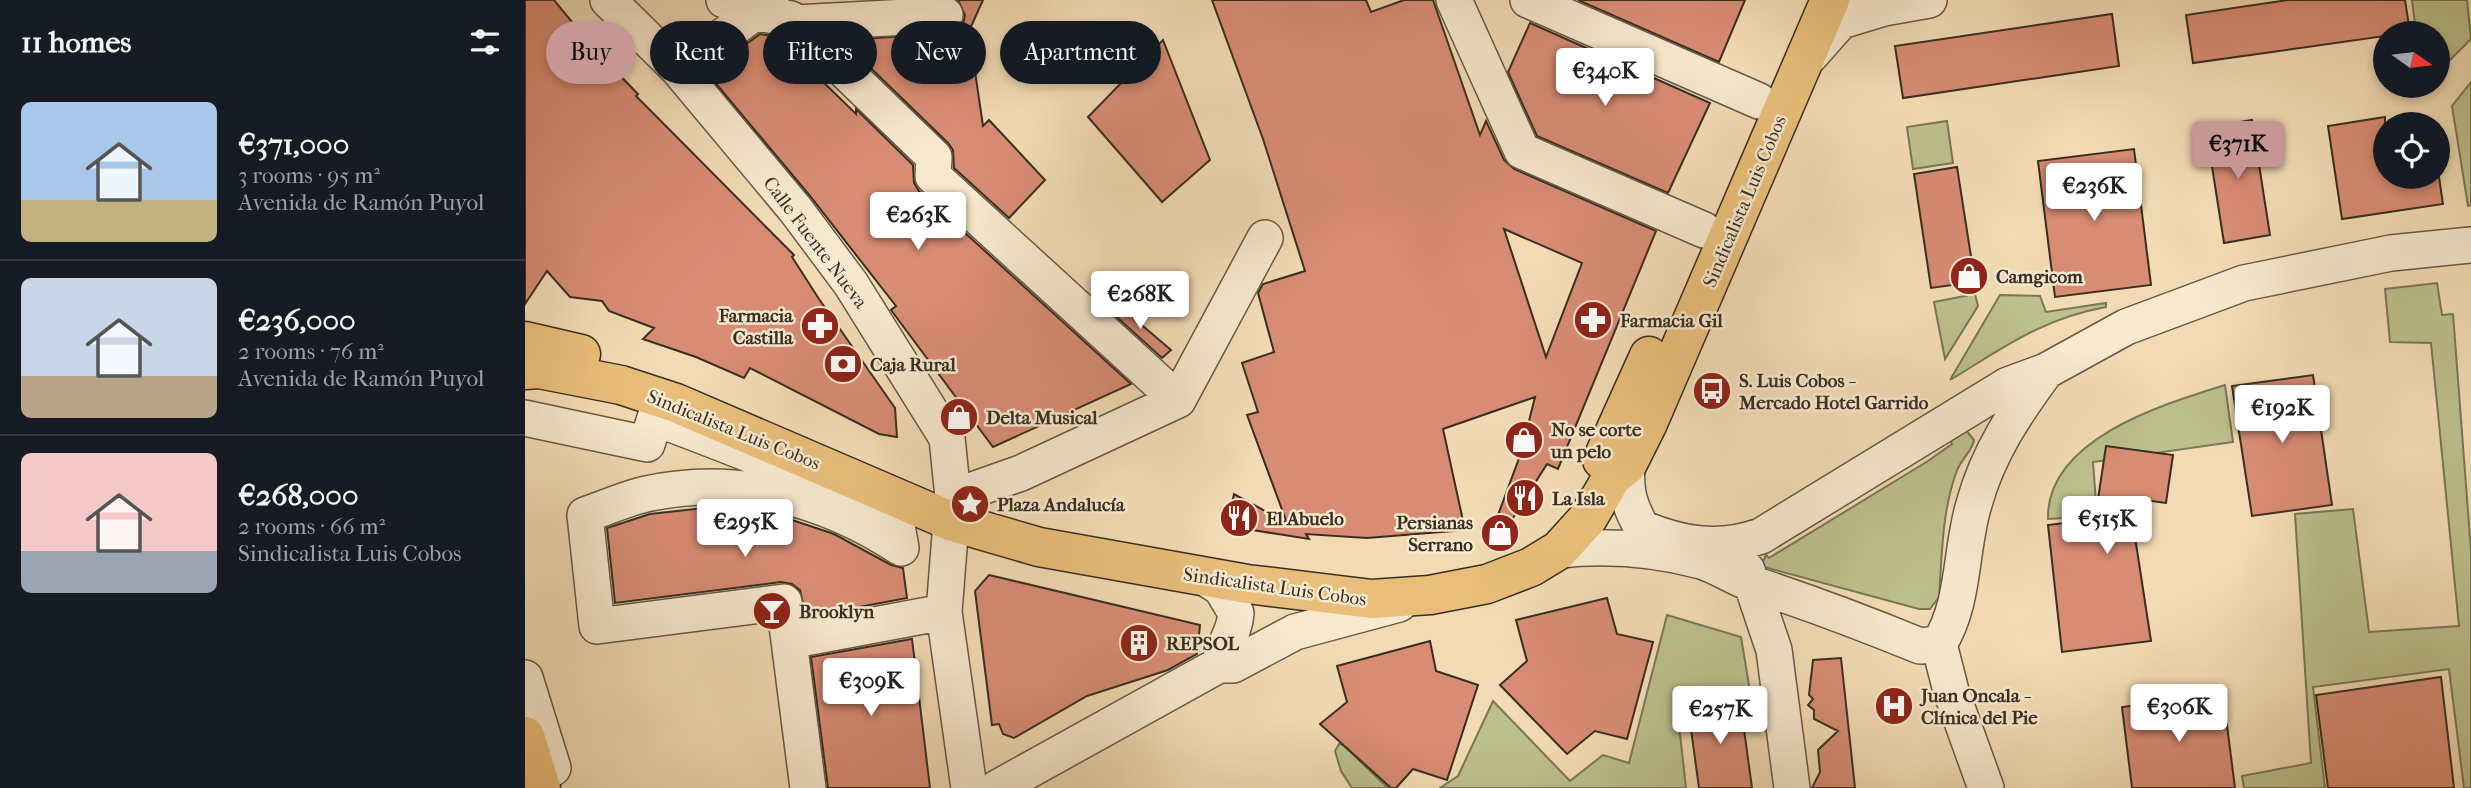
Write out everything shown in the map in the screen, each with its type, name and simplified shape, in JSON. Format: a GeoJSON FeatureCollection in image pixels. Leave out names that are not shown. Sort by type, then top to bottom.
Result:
{"type":"FeatureCollection","features":[{"type":"Feature","properties":{"kind":"main road","name":"Sindicalista Luis Cobos"},"geometry":{"type":"LineString","coordinates":[[525,341],[682,377],[953,510],[1039,531],[1154,556],[1284,576],[1396,583],[1444,578],[1486,568],[1522,550],[1556,523],[1579,499],[1602,461],[1801,0]]}},
{"type":"Feature","properties":{"kind":"main road","name":"Sindicalista Luis Cobos"},"geometry":{"type":"LineString","coordinates":[[525,370],[538,369],[621,386],[676,403],[953,510],[1039,547],[1205,577],[1371,599],[1430,595],[1487,584],[1531,567],[1559,550],[1588,518],[1612,477],[1627,465],[1648,423],[1830,0]]}},
{"type":"Feature","properties":{"kind":"main road"},"geometry":{"type":"LineString","coordinates":[[525,736],[541,788]]}},
{"type":"Feature","properties":{"kind":"street","name":"Calle Fuente Nueva"},"geometry":{"type":"LineString","coordinates":[[608,0],[650,41]]}},
{"type":"Feature","properties":{"kind":"street"},"geometry":{"type":"LineString","coordinates":[[724,0],[775,12],[945,15]]}},
{"type":"Feature","properties":{"kind":"street"},"geometry":{"type":"LineString","coordinates":[[1454,0],[1523,151],[1704,230]]}},
{"type":"Feature","properties":{"kind":"street"},"geometry":{"type":"LineString","coordinates":[[1528,0],[1759,101]]}},
{"type":"Feature","properties":{"kind":"street"},"geometry":{"type":"LineString","coordinates":[[1803,64],[1841,21],[1884,8],[1929,0]]}},
{"type":"Feature","properties":{"kind":"street"},"geometry":{"type":"LineString","coordinates":[[749,27],[775,12]]}},
{"type":"Feature","properties":{"kind":"street"},"geometry":{"type":"LineString","coordinates":[[775,12],[934,157],[933,176],[1178,400]]}},
{"type":"Feature","properties":{"kind":"street","name":"Calle Fuente Nueva"},"geometry":{"type":"LineString","coordinates":[[691,84],[795,209],[851,284],[947,438],[953,510],[946,555],[944,612],[969,788]]}},
{"type":"Feature","properties":{"kind":"street"},"geometry":{"type":"LineString","coordinates":[[953,510],[1021,474],[1178,400],[1265,238]]}},
{"type":"Feature","properties":{"kind":"street"},"geometry":{"type":"LineString","coordinates":[[1627,465],[1625,487],[1630,509],[1642,528],[1697,545],[1738,544],[1761,536],[2008,385],[2046,371],[2126,327],[2243,283],[2391,253],[2471,245]]}},
{"type":"Feature","properties":{"kind":"street"},"geometry":{"type":"LineString","coordinates":[[1986,788],[1951,691],[1940,644],[1951,625],[1973,505],[1989,458],[2014,414],[2046,371]]}},
{"type":"Feature","properties":{"kind":"street"},"geometry":{"type":"LineString","coordinates":[[525,418],[647,443],[655,418],[736,449],[874,512],[897,526],[901,548],[872,529],[810,501],[766,491],[710,487],[646,494],[585,515],[597,626],[784,602],[807,788]]}},
{"type":"Feature","properties":{"kind":"street"},"geometry":{"type":"LineString","coordinates":[[1950,419],[1961,418],[1981,428],[1990,447],[1989,458]]}},
{"type":"Feature","properties":{"kind":"street"},"geometry":{"type":"LineString","coordinates":[[1761,536],[1748,558],[1749,583],[1774,650]]}},
{"type":"Feature","properties":{"kind":"street"},"geometry":{"type":"LineString","coordinates":[[1559,550],[1589,547],[1648,551],[1704,562],[1749,583],[1810,602],[1920,646],[1940,644]]}},
{"type":"Feature","properties":{"kind":"street"},"geometry":{"type":"LineString","coordinates":[[1205,577],[1221,588],[1232,604],[1276,630],[1295,632]]}},
{"type":"Feature","properties":{"kind":"street"},"geometry":{"type":"LineString","coordinates":[[997,788],[1220,665],[1233,665],[1295,632],[1430,595]]}},
{"type":"Feature","properties":{"kind":"street"},"geometry":{"type":"LineString","coordinates":[[1792,788],[1774,650],[1775,637],[1787,615],[1810,602]]}},
{"type":"Feature","properties":{"kind":"street"},"geometry":{"type":"LineString","coordinates":[[1220,665],[1223,648],[1235,623],[1232,604]]}},
{"type":"Feature","properties":{"kind":"street"},"geometry":{"type":"LineString","coordinates":[[789,641],[944,612]]}},
{"type":"Feature","properties":{"kind":"street"},"geometry":{"type":"LineString","coordinates":[[525,678],[559,788]]}},
{"type":"Feature","properties":{"kind":"green space"},"geometry":{"type":"Polygon","coordinates":[[[2412,0],[2467,0],[2471,39],[2450,60],[2450,21],[2415,21],[2412,0]]]}},
{"type":"Feature","properties":{"kind":"green space"},"geometry":{"type":"Polygon","coordinates":[[[2471,82],[2471,205],[2468,206],[2452,106],[2471,82]]]}},
{"type":"Feature","properties":{"kind":"green space"},"geometry":{"type":"Polygon","coordinates":[[[1947,121],[1953,163],[1913,169],[1907,127],[1947,121]]]}},
{"type":"Feature","properties":{"kind":"green space"},"geometry":{"type":"Polygon","coordinates":[[[2437,283],[2442,315],[2453,314],[2471,551],[2471,788],[2464,788],[2449,669],[2313,687],[2325,788],[2244,788],[2242,776],[2311,763],[2295,514],[2353,509],[2369,632],[2459,626],[2431,343],[2390,342],[2385,289],[2437,283]]]}},
{"type":"Feature","properties":{"kind":"green space"},"geometry":{"type":"Polygon","coordinates":[[[1975,294],[1978,306],[1945,359],[1934,302],[1975,294]]]}},
{"type":"Feature","properties":{"kind":"green space"},"geometry":{"type":"Polygon","coordinates":[[[2000,295],[2040,296],[2046,312],[2106,303],[2106,307],[2083,312],[2043,327],[1950,380],[2000,295]]]}},
{"type":"Feature","properties":{"kind":"green space"},"geometry":{"type":"Polygon","coordinates":[[[2225,385],[2233,442],[2093,462],[2097,516],[2048,519],[2053,491],[2066,467],[2087,446],[2142,415],[2225,385]]]}},
{"type":"Feature","properties":{"kind":"green space"},"geometry":{"type":"Polygon","coordinates":[[[1965,429],[1974,440],[1958,468],[1951,488],[1943,534],[1939,597],[1930,609],[1919,609],[1764,567],[1762,563],[1766,555],[1769,558],[1928,461],[1952,444],[1950,438],[1965,429]]]}},
{"type":"Feature","properties":{"kind":"green space"},"geometry":{"type":"Polygon","coordinates":[[[1667,615],[1741,637],[1751,697],[1677,707],[1686,788],[1440,788],[1458,776],[1493,701],[1570,781],[1603,755],[1629,763],[1667,615]]]}},
{"type":"Feature","properties":{"kind":"green space"},"geometry":{"type":"Polygon","coordinates":[[[1339,744],[1388,788],[1352,788],[1341,771],[1335,751],[1339,744]]]}},
{"type":"Feature","properties":{"kind":"building"},"geometry":{"type":"Polygon","coordinates":[[[525,0],[554,0],[571,21],[546,21],[546,84],[628,84],[638,94],[636,96],[794,255],[792,257],[819,299],[895,408],[897,437],[879,434],[750,368],[744,378],[696,357],[643,339],[654,328],[609,311],[602,301],[570,297],[547,271],[525,304],[525,0]]]}},
{"type":"Feature","properties":{"kind":"building"},"geometry":{"type":"Polygon","coordinates":[[[958,0],[983,0],[974,21],[964,21],[965,15],[958,0]]]}},
{"type":"Feature","properties":{"kind":"building"},"geometry":{"type":"Polygon","coordinates":[[[1212,0],[1366,0],[1371,12],[1404,0],[1433,0],[1480,135],[1486,121],[1504,160],[1514,169],[1656,231],[1558,469],[1547,464],[1506,529],[1495,523],[1521,453],[1535,397],[1443,429],[1465,530],[1367,538],[1306,534],[1309,539],[1227,526],[1234,494],[1287,523],[1247,415],[1258,412],[1242,363],[1274,352],[1258,293],[1263,284],[1305,271],[1263,139],[1212,0]],[[1504,229],[1546,357],[1582,263],[1504,229]]]}},
{"type":"Feature","properties":{"kind":"building"},"geometry":{"type":"Polygon","coordinates":[[[1578,0],[1745,0],[1719,62],[1578,0]]]}},
{"type":"Feature","properties":{"kind":"building"},"geometry":{"type":"Polygon","coordinates":[[[2288,0],[2405,0],[2408,21],[2373,21],[2373,38],[2193,63],[2186,15],[2288,0]]]}},
{"type":"Feature","properties":{"kind":"building"},"geometry":{"type":"Polygon","coordinates":[[[2112,14],[2119,66],[1903,98],[1895,46],[2112,14]]]}},
{"type":"Feature","properties":{"kind":"building"},"geometry":{"type":"Polygon","coordinates":[[[1530,23],[1710,103],[1668,193],[1537,136],[1508,72],[1530,23]]]}},
{"type":"Feature","properties":{"kind":"building"},"geometry":{"type":"Polygon","coordinates":[[[763,35],[763,84],[825,84],[856,114],[856,109],[913,165],[914,183],[919,191],[1131,384],[993,447],[891,310],[896,306],[810,196],[716,84],[749,84],[749,42],[763,35]]]}},
{"type":"Feature","properties":{"kind":"building"},"geometry":{"type":"Polygon","coordinates":[[[891,37],[891,84],[977,84],[983,126],[989,120],[1045,180],[1009,218],[954,168],[953,150],[948,143],[877,74],[877,38],[891,37]]]}},
{"type":"Feature","properties":{"kind":"building"},"geometry":{"type":"Polygon","coordinates":[[[1163,40],[1210,160],[1162,202],[1088,117],[1120,84],[1161,84],[1163,40]]]}},
{"type":"Feature","properties":{"kind":"building"},"geometry":{"type":"Polygon","coordinates":[[[2373,119],[2373,189],[2441,189],[2443,204],[2342,219],[2328,126],[2373,119]]]}},
{"type":"Feature","properties":{"kind":"building"},"geometry":{"type":"Polygon","coordinates":[[[2252,120],[2270,235],[2224,243],[2206,128],[2252,120]]]}},
{"type":"Feature","properties":{"kind":"building"},"geometry":{"type":"Polygon","coordinates":[[[2134,149],[2151,285],[2055,297],[2038,161],[2134,149]]]}},
{"type":"Feature","properties":{"kind":"building"},"geometry":{"type":"Polygon","coordinates":[[[1957,167],[1975,282],[1931,288],[1914,174],[1957,167]]]}},
{"type":"Feature","properties":{"kind":"building"},"geometry":{"type":"Polygon","coordinates":[[[1116,303],[1171,350],[1162,358],[1109,310],[1116,303]]]}},
{"type":"Feature","properties":{"kind":"building"},"geometry":{"type":"Polygon","coordinates":[[[2313,375],[2332,505],[2252,516],[2232,386],[2313,375]]]}},
{"type":"Feature","properties":{"kind":"building"},"geometry":{"type":"Polygon","coordinates":[[[2106,446],[2173,455],[2166,503],[2129,498],[2151,641],[2062,652],[2048,525],[2095,519],[2106,446]]]}},
{"type":"Feature","properties":{"kind":"building"},"geometry":{"type":"Polygon","coordinates":[[[713,507],[774,514],[834,534],[891,565],[903,568],[907,598],[806,617],[800,590],[792,584],[781,582],[615,603],[607,528],[650,514],[713,507]]]}},
{"type":"Feature","properties":{"kind":"building"},"geometry":{"type":"Polygon","coordinates":[[[989,575],[1200,625],[1197,654],[1168,670],[1087,696],[1014,738],[1003,734],[999,724],[992,725],[975,591],[989,575]]]}},
{"type":"Feature","properties":{"kind":"building"},"geometry":{"type":"Polygon","coordinates":[[[1607,598],[1617,634],[1653,642],[1627,739],[1595,731],[1567,754],[1500,685],[1527,661],[1516,620],[1607,598]]]}},
{"type":"Feature","properties":{"kind":"building"},"geometry":{"type":"Polygon","coordinates":[[[912,639],[930,788],[828,788],[811,657],[912,639]]]}},
{"type":"Feature","properties":{"kind":"building"},"geometry":{"type":"Polygon","coordinates":[[[1430,641],[1436,671],[1478,685],[1447,780],[1413,769],[1396,788],[1391,788],[1320,724],[1347,702],[1337,666],[1430,641]]]}},
{"type":"Feature","properties":{"kind":"building"},"geometry":{"type":"Polygon","coordinates":[[[1841,658],[1855,788],[1812,788],[1820,772],[1818,750],[1838,731],[1814,719],[1814,710],[1808,705],[1813,699],[1809,695],[1813,660],[1841,658]]]}},
{"type":"Feature","properties":{"kind":"building"},"geometry":{"type":"Polygon","coordinates":[[[2441,677],[2454,788],[2328,788],[2316,695],[2441,677]]]}},
{"type":"Feature","properties":{"kind":"building"},"geometry":{"type":"Polygon","coordinates":[[[2223,694],[2235,788],[2132,788],[2122,707],[2223,694]]]}},
{"type":"Feature","properties":{"kind":"building"},"geometry":{"type":"Polygon","coordinates":[[[1740,700],[1752,788],[1699,788],[1688,707],[1740,700]]]}},
{"type":"Feature","properties":{"kind":"place","name":"Camgicom"},"geometry":{"type":"Point","coordinates":[1969,276]}},
{"type":"Feature","properties":{"kind":"place","name":"Farmacia Gil"},"geometry":{"type":"Point","coordinates":[1593,320]}},
{"type":"Feature","properties":{"kind":"place","name":"Farmacia Castilla"},"geometry":{"type":"Point","coordinates":[820,326]}},
{"type":"Feature","properties":{"kind":"place","name":"Caja Rural"},"geometry":{"type":"Point","coordinates":[843,364]}},
{"type":"Feature","properties":{"kind":"place","name":"S. Luis Cobos - Mercado Hotel Garrido"},"geometry":{"type":"Point","coordinates":[1712,391]}},
{"type":"Feature","properties":{"kind":"place","name":"Delta Musical"},"geometry":{"type":"Point","coordinates":[959,417]}},
{"type":"Feature","properties":{"kind":"place","name":"No se corte un pelo"},"geometry":{"type":"Point","coordinates":[1524,440]}},
{"type":"Feature","properties":{"kind":"place","name":"La Isla"},"geometry":{"type":"Point","coordinates":[1525,498]}},
{"type":"Feature","properties":{"kind":"place","name":"Plaza Andalucía"},"geometry":{"type":"Point","coordinates":[970,504]}},
{"type":"Feature","properties":{"kind":"place","name":"El Abuelo"},"geometry":{"type":"Point","coordinates":[1239,518]}},
{"type":"Feature","properties":{"kind":"place","name":"Persianas Serrano"},"geometry":{"type":"Point","coordinates":[1500,533]}},
{"type":"Feature","properties":{"kind":"place","name":"Brooklyn"},"geometry":{"type":"Point","coordinates":[772,611]}},
{"type":"Feature","properties":{"kind":"place","name":"REPSOL"},"geometry":{"type":"Point","coordinates":[1139,643]}},
{"type":"Feature","properties":{"kind":"place","name":"Juan Oncala - Clínica del Pie"},"geometry":{"type":"Point","coordinates":[1894,706]}}]}
